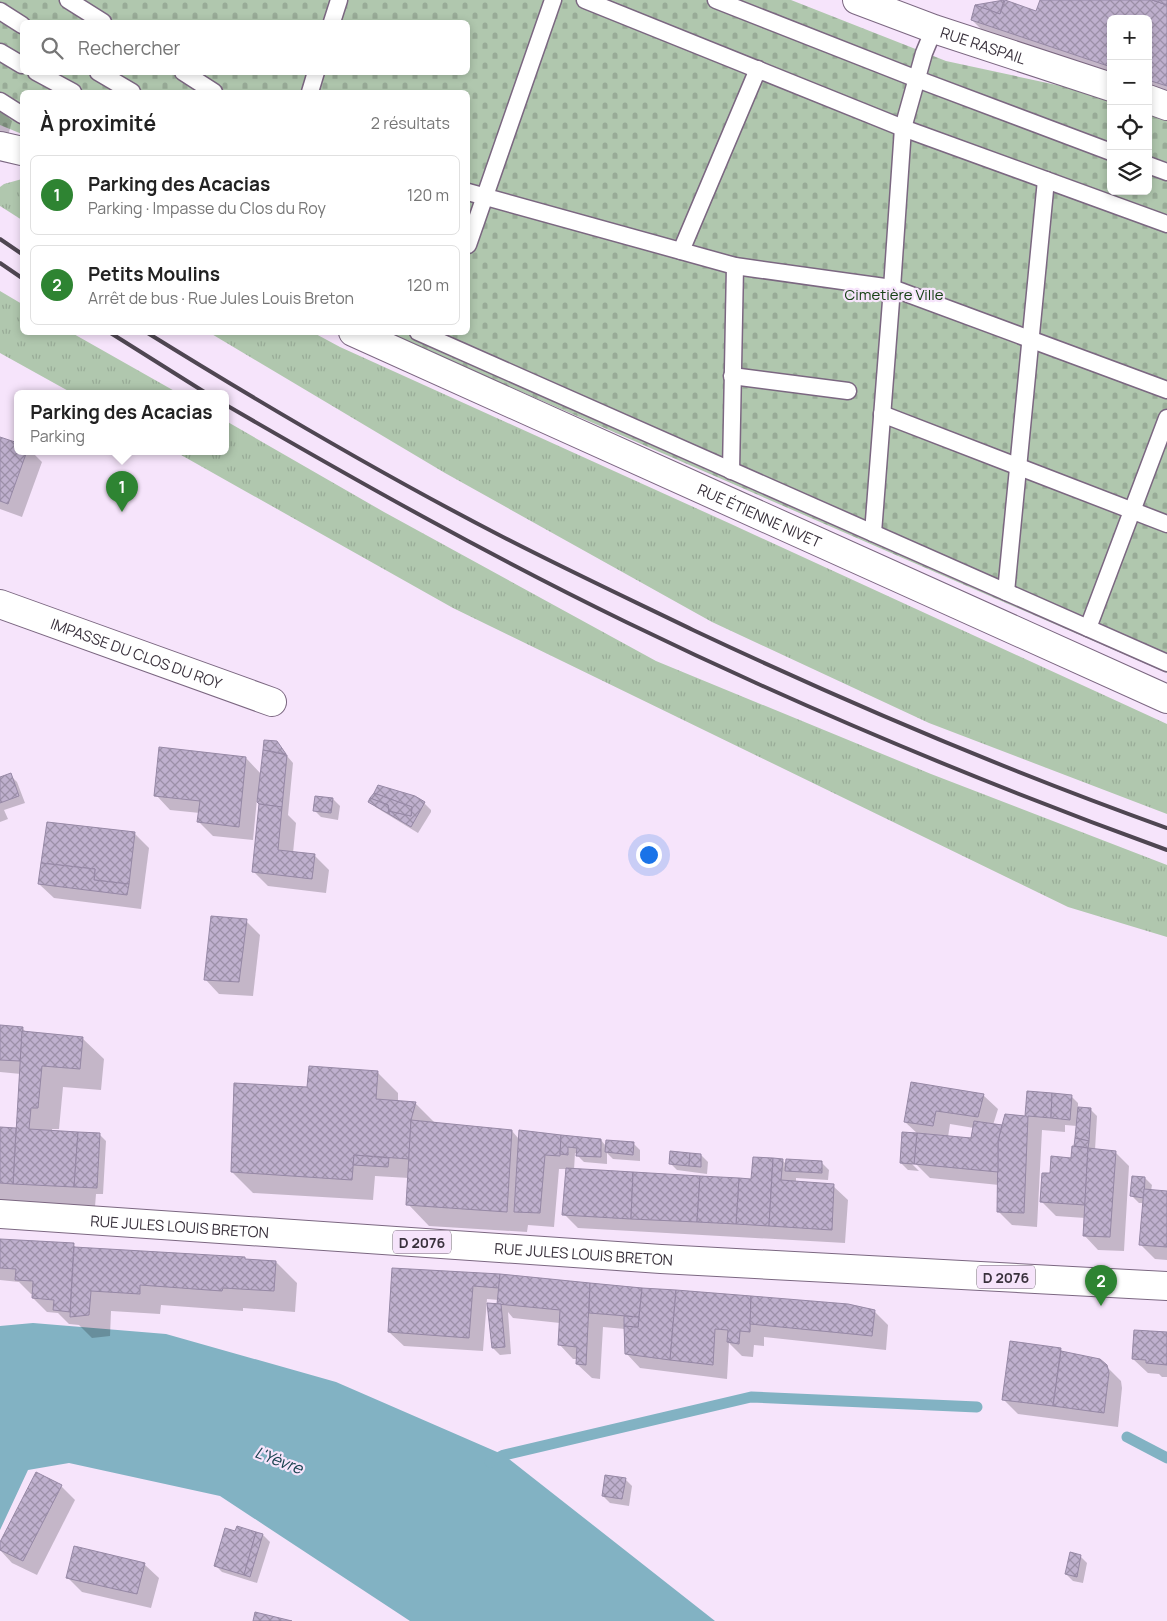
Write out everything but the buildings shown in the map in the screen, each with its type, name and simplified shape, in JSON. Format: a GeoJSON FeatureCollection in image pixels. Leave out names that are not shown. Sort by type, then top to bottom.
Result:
{"type":"FeatureCollection","features":[{"type":"Feature","properties":{"kind":"street","name":"RUE RASPAIL"},"geometry":{"type":"LineString","coordinates":[[874,3],[934,29],[1107,86]]}},
{"type":"Feature","properties":{"kind":"street"},"geometry":{"type":"LineString","coordinates":[[1152,101],[1167,106]]}},
{"type":"Feature","properties":{"kind":"street"},"geometry":{"type":"LineString","coordinates":[[0,146],[20,151]]}},
{"type":"Feature","properties":{"kind":"street","name":"RUE ÉTIENNE NIVET"},"geometry":{"type":"LineString","coordinates":[[360,335],[1167,699]]}},
{"type":"Feature","properties":{"kind":"street","name":"IMPASSE DU CLOS DU ROY"},"geometry":{"type":"LineString","coordinates":[[0,604],[272,702]]}},
{"type":"Feature","properties":{"kind":"street","name":"RUE JULES LOUIS BRETON"},"geometry":{"type":"LineString","coordinates":[[0,1214],[660,1259],[1167,1286]]}},
{"type":"Feature","properties":{"kind":"lane"},"geometry":{"type":"LineString","coordinates":[[68,0],[100,20]]}},
{"type":"Feature","properties":{"kind":"lane"},"geometry":{"type":"LineString","coordinates":[[333,20],[339,0]]}},
{"type":"Feature","properties":{"kind":"lane"},"geometry":{"type":"LineString","coordinates":[[470,239],[554,0]]}},
{"type":"Feature","properties":{"kind":"lane"},"geometry":{"type":"LineString","coordinates":[[585,0],[903,128],[1167,224]]}},
{"type":"Feature","properties":{"kind":"lane"},"geometry":{"type":"LineString","coordinates":[[716,0],[917,80],[1107,151]]}},
{"type":"Feature","properties":{"kind":"lane"},"geometry":{"type":"LineString","coordinates":[[0,10],[20,24]]}},
{"type":"Feature","properties":{"kind":"lane"},"geometry":{"type":"LineString","coordinates":[[873,533],[903,128],[924,53],[934,29]]}},
{"type":"Feature","properties":{"kind":"lane"},"geometry":{"type":"LineString","coordinates":[[0,52],[20,64]]}},
{"type":"Feature","properties":{"kind":"lane"},"geometry":{"type":"LineString","coordinates":[[682,252],[758,69]]}},
{"type":"Feature","properties":{"kind":"lane"},"geometry":{"type":"LineString","coordinates":[[42,75],[69,90]]}},
{"type":"Feature","properties":{"kind":"lane"},"geometry":{"type":"LineString","coordinates":[[103,75],[129,90]]}},
{"type":"Feature","properties":{"kind":"lane"},"geometry":{"type":"LineString","coordinates":[[187,75],[211,90]]}},
{"type":"Feature","properties":{"kind":"lane"},"geometry":{"type":"LineString","coordinates":[[311,90],[315,75]]}},
{"type":"Feature","properties":{"kind":"lane"},"geometry":{"type":"LineString","coordinates":[[0,101],[20,114]]}},
{"type":"Feature","properties":{"kind":"lane"},"geometry":{"type":"LineString","coordinates":[[1152,167],[1167,172]]}},
{"type":"Feature","properties":{"kind":"lane"},"geometry":{"type":"LineString","coordinates":[[1006,592],[1046,180]]}},
{"type":"Feature","properties":{"kind":"lane"},"geometry":{"type":"LineString","coordinates":[[470,192],[735,266],[892,288],[1167,390]]}},
{"type":"Feature","properties":{"kind":"lane"},"geometry":{"type":"LineString","coordinates":[[731,470],[735,266]]}},
{"type":"Feature","properties":{"kind":"lane"},"geometry":{"type":"LineString","coordinates":[[436,336],[731,470],[1167,663]]}},
{"type":"Feature","properties":{"kind":"lane"},"geometry":{"type":"LineString","coordinates":[[732,376],[848,391]]}},
{"type":"Feature","properties":{"kind":"lane"},"geometry":{"type":"LineString","coordinates":[[882,414],[1167,524]]}},
{"type":"Feature","properties":{"kind":"lane"},"geometry":{"type":"LineString","coordinates":[[1088,628],[1167,418]]}},
{"type":"Feature","properties":{"kind":"green space","name":"Cimetière Ville"},"geometry":{"type":"Polygon","coordinates":[[[0,0],[791,0],[946,61],[1094,93],[1107,98],[1107,195],[1152,195],[1152,112],[1167,117],[1167,673],[391,335],[470,335],[470,90],[20,90],[20,133],[0,125],[0,0]]]}},
{"type":"Feature","properties":{"kind":"green space"},"geometry":{"type":"Polygon","coordinates":[[[20,180],[20,219],[0,206],[0,187],[20,180]]]}},
{"type":"Feature","properties":{"kind":"green space"},"geometry":{"type":"Polygon","coordinates":[[[0,291],[20,303],[20,335],[76,335],[173,390],[67,390],[0,353],[0,291]]]}},
{"type":"Feature","properties":{"kind":"green space"},"geometry":{"type":"Polygon","coordinates":[[[213,335],[318,335],[340,347],[1167,724],[1167,814],[929,723],[712,622],[445,473],[213,335]]]}},
{"type":"Feature","properties":{"kind":"green space"},"geometry":{"type":"Polygon","coordinates":[[[229,423],[384,512],[656,661],[931,774],[1167,865],[1167,937],[1068,907],[453,608],[181,455],[229,455],[229,423]]]}},
{"type":"Feature","properties":{"kind":"water","name":"L'Yèvre"},"geometry":{"type":"Polygon","coordinates":[[[33,1323],[166,1334],[336,1382],[504,1455],[715,1621],[410,1621],[220,1496],[69,1463],[28,1470],[0,1530],[0,1326],[33,1323]]]}},
{"type":"Feature","properties":{"kind":"waterway"},"geometry":{"type":"LineString","coordinates":[[490,1462],[504,1455],[751,1397],[977,1407]]}},
{"type":"Feature","properties":{"kind":"waterway"},"geometry":{"type":"LineString","coordinates":[[1127,1437],[1167,1458]]}},
{"type":"Feature","properties":{"kind":"railway"},"geometry":{"type":"LineString","coordinates":[[0,239],[20,253]]}},
{"type":"Feature","properties":{"kind":"railway"},"geometry":{"type":"LineString","coordinates":[[0,263],[20,277]]}},
{"type":"Feature","properties":{"kind":"railway"},"geometry":{"type":"LineString","coordinates":[[114,335],[201,390]]}},
{"type":"Feature","properties":{"kind":"railway"},"geometry":{"type":"LineString","coordinates":[[151,335],[234,386],[367,463],[457,513],[597,584],[751,657],[927,735],[1046,783],[1167,828]]}},
{"type":"Feature","properties":{"kind":"railway"},"geometry":{"type":"LineString","coordinates":[[229,407],[374,490],[474,544],[575,597],[693,654],[894,743],[1030,798],[1167,850]]}},
{"type":"Feature","properties":{"kind":"place","name":"Parking des Acacias"},"geometry":{"type":"Point","coordinates":[122,512]}},
{"type":"Feature","properties":{"kind":"place","name":"Petits Moulins"},"geometry":{"type":"Point","coordinates":[1101,1306]}}]}
